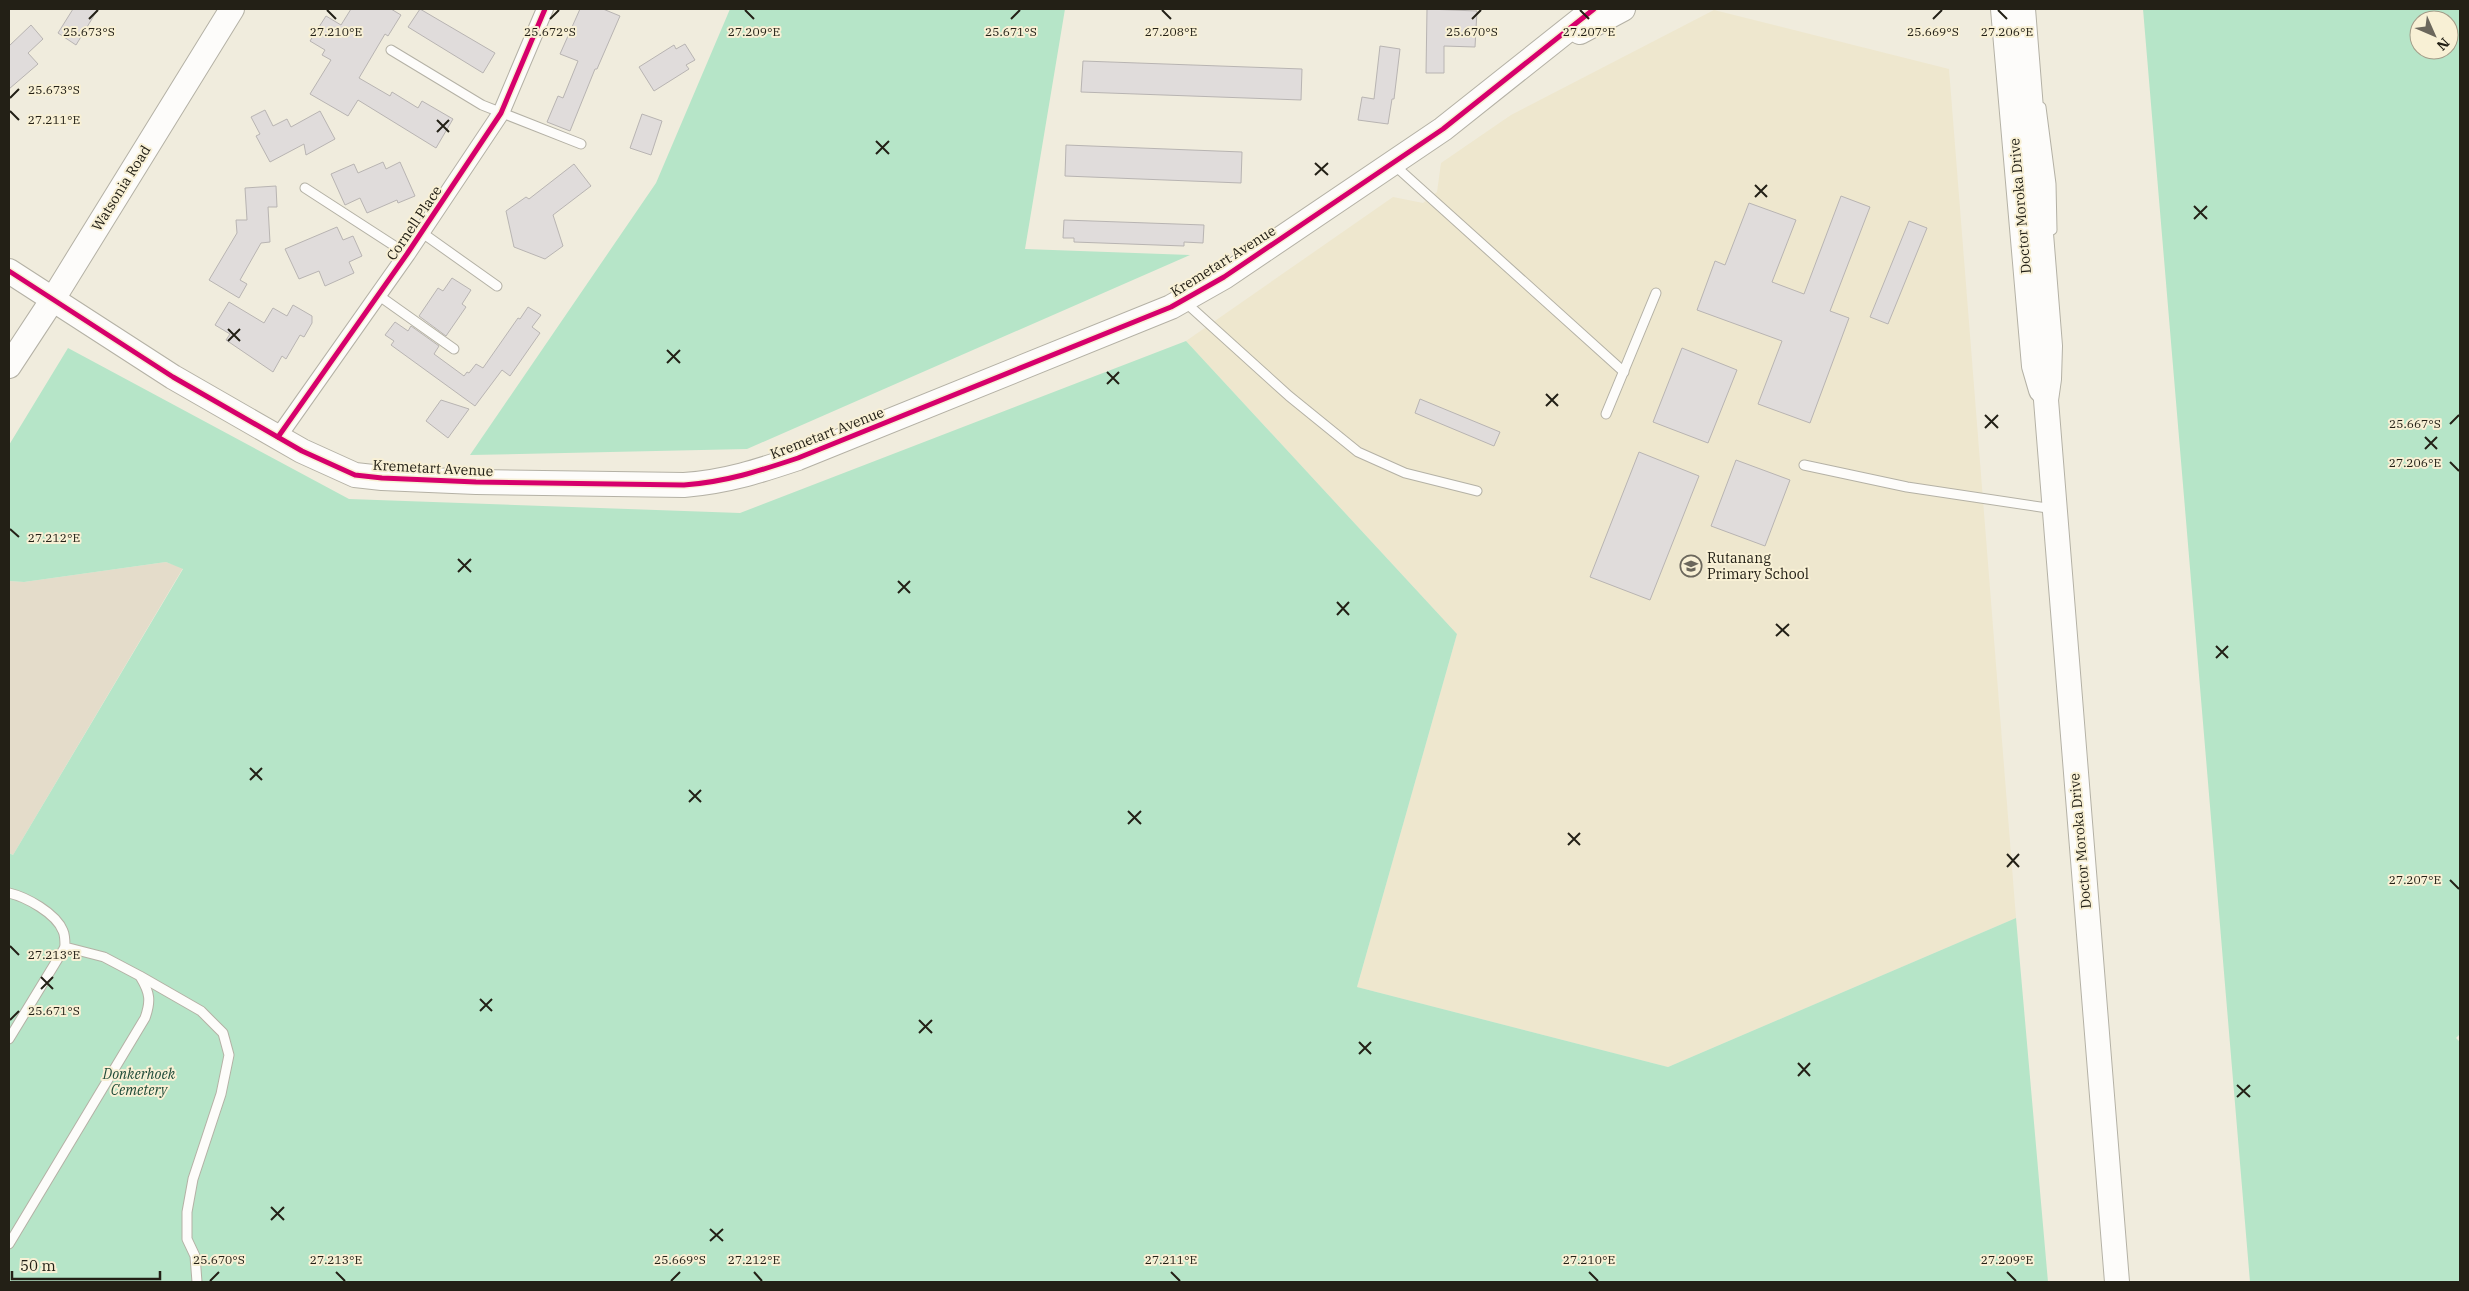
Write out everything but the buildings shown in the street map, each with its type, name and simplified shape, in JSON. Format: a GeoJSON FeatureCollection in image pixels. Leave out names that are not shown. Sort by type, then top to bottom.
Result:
{"type":"FeatureCollection","features":[{"type":"Feature","properties":{"kind":"main road","name":"Watsonia Road"},"geometry":{"type":"LineString","coordinates":[[9,366],[53,299],[232,9]]}},
{"type":"Feature","properties":{"kind":"main road","name":"Kremetart Avenue"},"geometry":{"type":"LineString","coordinates":[[9,271],[173,377],[278,437],[325,462],[355,475],[476,482],[684,485],[716,483],[754,473],[798,458],[1128,325],[1183,300],[1224,277],[1443,129],[1551,45],[1574,22],[1594,9]]}},
{"type":"Feature","properties":{"kind":"main road","name":"Kremetart Avenue"},"geometry":{"type":"LineString","coordinates":[[1574,22],[1623,9]]}},
{"type":"Feature","properties":{"kind":"main road","name":"Doctor Moroka Drive"},"geometry":{"type":"LineString","coordinates":[[2003,9],[2034,366],[2037,381],[2046,400]]}},
{"type":"Feature","properties":{"kind":"main road","name":"Doctor Moroka Drive"},"geometry":{"type":"LineString","coordinates":[[2022,9],[2050,365],[2046,400],[2054,509],[2117,1282]]}},
{"type":"Feature","properties":{"kind":"street","name":"Cornell Place"},"geometry":{"type":"LineString","coordinates":[[278,437],[407,254],[501,113],[545,9]]}},
{"type":"Feature","properties":{"kind":"lane"},"geometry":{"type":"LineString","coordinates":[[391,50],[482,105],[581,144]]}},
{"type":"Feature","properties":{"kind":"lane"},"geometry":{"type":"LineString","coordinates":[[1392,163],[1624,372]]}},
{"type":"Feature","properties":{"kind":"lane"},"geometry":{"type":"LineString","coordinates":[[305,188],[407,254]]}},
{"type":"Feature","properties":{"kind":"lane"},"geometry":{"type":"LineString","coordinates":[[422,232],[497,286]]}},
{"type":"Feature","properties":{"kind":"lane"},"geometry":{"type":"LineString","coordinates":[[1606,414],[1656,293]]}},
{"type":"Feature","properties":{"kind":"lane"},"geometry":{"type":"LineString","coordinates":[[378,296],[454,349]]}},
{"type":"Feature","properties":{"kind":"lane"},"geometry":{"type":"LineString","coordinates":[[1183,300],[1289,396],[1358,452],[1405,473],[1477,491]]}},
{"type":"Feature","properties":{"kind":"lane"},"geometry":{"type":"LineString","coordinates":[[1804,465],[1907,487],[2054,509]]}},
{"type":"Feature","properties":{"kind":"lane"},"geometry":{"type":"LineString","coordinates":[[9,893],[18,895],[54,918],[63,931],[65,946],[9,1039]]}},
{"type":"Feature","properties":{"kind":"lane"},"geometry":{"type":"LineString","coordinates":[[65,946],[104,957],[140,976],[211,1018],[223,1033],[229,1055],[211,1130],[192,1178],[187,1212],[187,1238],[195,1256],[197,1282]]}},
{"type":"Feature","properties":{"kind":"lane"},"geometry":{"type":"LineString","coordinates":[[9,1244],[145,1018],[150,1003],[149,990],[140,976]]}},
{"type":"Feature","properties":{"kind":"shaded area","name":"Rutanang Primary School"},"geometry":{"type":"Polygon","coordinates":[[[1714,10],[1949,69],[2016,918],[1668,1067],[1357,987],[1457,634],[1186,341],[1393,197],[1423,203],[1437,192],[1441,163],[1511,115],[1714,10]]]}},
{"type":"Feature","properties":{"kind":"shaded area"},"geometry":{"type":"Polygon","coordinates":[[[166,562],[183,568],[13,855],[9,853],[9,581],[24,582],[166,562]]]}},
{"type":"Feature","properties":{"kind":"green space"},"geometry":{"type":"Polygon","coordinates":[[[730,9],[1065,9],[1025,249],[1190,255],[747,449],[470,455],[656,183],[730,9]]]}},
{"type":"Feature","properties":{"kind":"green space"},"geometry":{"type":"Polygon","coordinates":[[[2143,9],[2460,9],[2460,1034],[2456,1038],[2460,1042],[2460,1282],[2250,1282],[2143,9]]]}},
{"type":"Feature","properties":{"kind":"green space","name":"Donkerhoek Cemetery"},"geometry":{"type":"Polygon","coordinates":[[[1186,341],[1457,634],[1357,987],[1668,1067],[2016,918],[2048,1282],[9,1282],[9,853],[13,855],[183,569],[166,562],[24,582],[9,581],[9,445],[68,348],[349,499],[740,513],[1186,341]]]}},
{"type":"Feature","properties":{"kind":"cycle path"},"geometry":{"type":"LineString","coordinates":[[278,437],[407,254],[501,113],[545,9]]}},
{"type":"Feature","properties":{"kind":"cycle path"},"geometry":{"type":"LineString","coordinates":[[9,271],[173,377],[302,451],[355,475],[476,482],[699,484],[728,479],[798,458],[1171,307],[1224,277],[1443,129],[1594,9]]}},
{"type":"Feature","properties":{"kind":"place","name":"Rutanang Primary School"},"geometry":{"type":"Point","coordinates":[1691,566]}}]}
